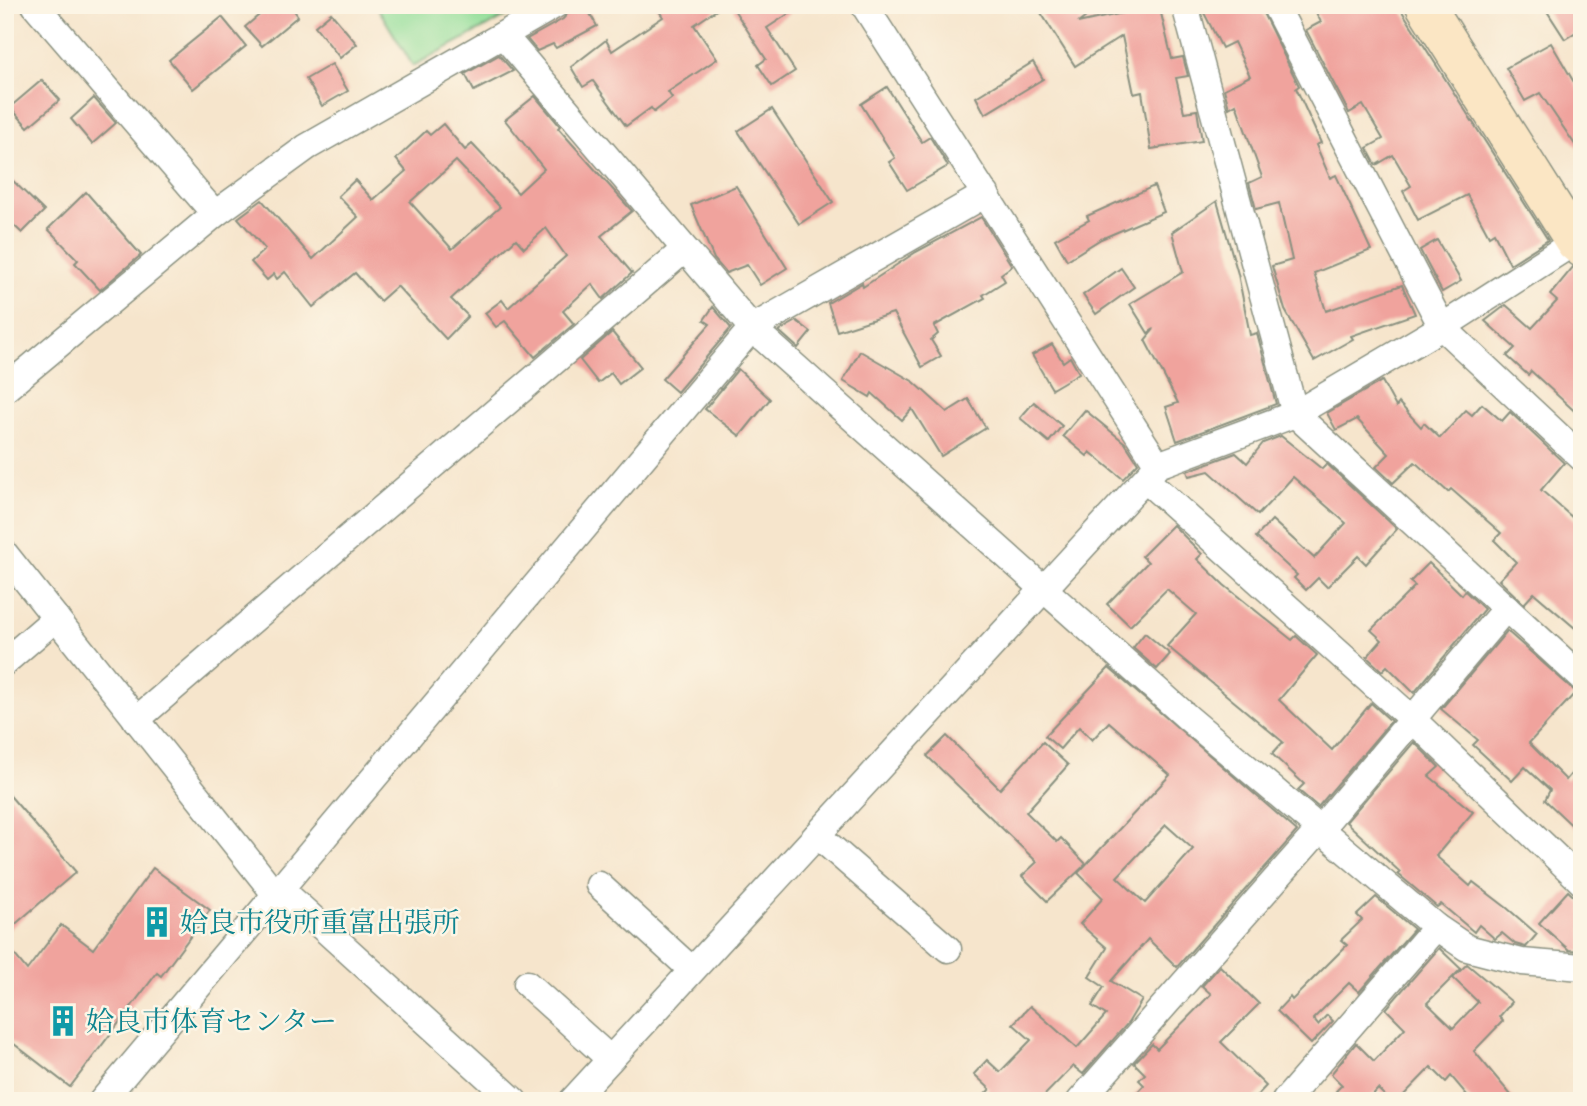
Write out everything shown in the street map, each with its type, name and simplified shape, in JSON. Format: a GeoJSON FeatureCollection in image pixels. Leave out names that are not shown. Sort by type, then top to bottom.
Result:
{"type":"FeatureCollection","features":[{"type":"Feature","properties":{"kind":"street"},"geometry":{"type":"LineString","coordinates":[[35,5],[215,214]]}},
{"type":"Feature","properties":{"kind":"street"},"geometry":{"type":"LineString","coordinates":[[5,389],[215,214],[307,147],[555,5]]}},
{"type":"Feature","properties":{"kind":"street"},"geometry":{"type":"LineString","coordinates":[[864,5],[986,194],[1152,473],[1582,882]]}},
{"type":"Feature","properties":{"kind":"street"},"geometry":{"type":"LineString","coordinates":[[1191,5],[1186,9],[1295,414],[1582,678]]}},
{"type":"Feature","properties":{"kind":"street"},"geometry":{"type":"LineString","coordinates":[[1275,5],[1443,327],[1582,458]]}},
{"type":"Feature","properties":{"kind":"street"},"geometry":{"type":"LineString","coordinates":[[572,1101],[1152,473],[1295,414],[1443,327],[1579,242],[1425,5]]}},
{"type":"Feature","properties":{"kind":"street"},"geometry":{"type":"LineString","coordinates":[[504,36],[752,328],[1187,717],[1437,928],[1467,948],[1522,962],[1582,967]]}},
{"type":"Feature","properties":{"kind":"street"},"geometry":{"type":"LineString","coordinates":[[102,1101],[752,328],[986,194]]}},
{"type":"Feature","properties":{"kind":"street"},"geometry":{"type":"LineString","coordinates":[[136,720],[684,250]]}},
{"type":"Feature","properties":{"kind":"street"},"geometry":{"type":"LineString","coordinates":[[5,554],[276,895],[288,896],[514,1101]]}},
{"type":"Feature","properties":{"kind":"street"},"geometry":{"type":"LineString","coordinates":[[1080,1101],[1320,829],[1506,608]]}},
{"type":"Feature","properties":{"kind":"street"},"geometry":{"type":"LineString","coordinates":[[5,662],[56,618]]}},
{"type":"Feature","properties":{"kind":"street"},"geometry":{"type":"LineString","coordinates":[[817,835],[948,949]]}},
{"type":"Feature","properties":{"kind":"street"},"geometry":{"type":"LineString","coordinates":[[598,885],[692,970]]}},
{"type":"Feature","properties":{"kind":"street"},"geometry":{"type":"LineString","coordinates":[[1285,1101],[1437,928]]}},
{"type":"Feature","properties":{"kind":"street"},"geometry":{"type":"LineString","coordinates":[[527,984],[610,1059]]}},
{"type":"Feature","properties":{"kind":"green space"},"geometry":{"type":"Polygon","coordinates":[[[376,5],[527,5],[413,66],[376,5]]]}},
{"type":"Feature","properties":{"kind":"building"},"geometry":{"type":"Polygon","coordinates":[[[271,5],[290,5],[298,16],[262,46],[245,27],[271,5]]]}},
{"type":"Feature","properties":{"kind":"building"},"geometry":{"type":"Polygon","coordinates":[[[575,5],[585,5],[597,26],[556,48],[553,44],[537,51],[527,39],[563,19],[575,5]]]}},
{"type":"Feature","properties":{"kind":"building"},"geometry":{"type":"Polygon","coordinates":[[[655,5],[724,5],[694,25],[717,59],[668,92],[672,98],[654,112],[651,108],[626,126],[593,81],[583,87],[571,67],[606,40],[612,51],[663,17],[655,5]]]}},
{"type":"Feature","properties":{"kind":"building"},"geometry":{"type":"Polygon","coordinates":[[[731,5],[802,5],[767,28],[795,71],[772,86],[758,65],[766,59],[731,5]]]}},
{"type":"Feature","properties":{"kind":"building"},"geometry":{"type":"Polygon","coordinates":[[[1036,5],[1102,5],[1078,23],[1159,5],[1172,59],[1183,57],[1188,76],[1176,78],[1184,112],[1197,110],[1202,141],[1151,149],[1142,92],[1134,94],[1122,36],[1075,66],[1036,5]]]}},
{"type":"Feature","properties":{"kind":"building"},"geometry":{"type":"Polygon","coordinates":[[[1206,5],[1259,5],[1299,86],[1296,88],[1321,143],[1316,145],[1330,178],[1336,175],[1371,250],[1314,273],[1326,311],[1402,285],[1415,314],[1351,336],[1353,339],[1314,361],[1285,310],[1272,266],[1292,260],[1279,203],[1256,209],[1249,183],[1262,177],[1236,104],[1229,108],[1224,89],[1250,76],[1234,42],[1222,48],[1204,13],[1206,5]]]}},
{"type":"Feature","properties":{"kind":"building"},"geometry":{"type":"Polygon","coordinates":[[[1312,5],[1398,5],[1548,240],[1510,264],[1494,233],[1489,236],[1467,195],[1418,220],[1403,191],[1411,186],[1393,155],[1376,165],[1367,148],[1383,139],[1363,105],[1349,113],[1306,30],[1321,22],[1312,5]]]}},
{"type":"Feature","properties":{"kind":"building"},"geometry":{"type":"Polygon","coordinates":[[[1543,5],[1582,5],[1582,28],[1565,39],[1543,5]]]}},
{"type":"Feature","properties":{"kind":"building"},"geometry":{"type":"Polygon","coordinates":[[[331,13],[357,44],[340,58],[315,26],[331,13]]]}},
{"type":"Feature","properties":{"kind":"building"},"geometry":{"type":"Polygon","coordinates":[[[222,17],[246,46],[193,89],[169,60],[222,17]]]}},
{"type":"Feature","properties":{"kind":"building"},"geometry":{"type":"Polygon","coordinates":[[[1551,43],[1582,96],[1582,155],[1540,93],[1525,101],[1506,68],[1551,43]]]}},
{"type":"Feature","properties":{"kind":"building"},"geometry":{"type":"Polygon","coordinates":[[[499,55],[513,71],[474,91],[465,74],[499,55]]]}},
{"type":"Feature","properties":{"kind":"building"},"geometry":{"type":"Polygon","coordinates":[[[1033,62],[1043,79],[985,114],[976,97],[1033,62]]]}},
{"type":"Feature","properties":{"kind":"building"},"geometry":{"type":"Polygon","coordinates":[[[332,64],[348,91],[322,106],[306,79],[332,64]]]}},
{"type":"Feature","properties":{"kind":"building"},"geometry":{"type":"Polygon","coordinates":[[[42,80],[60,100],[28,127],[10,107],[42,80]]]}},
{"type":"Feature","properties":{"kind":"building"},"geometry":{"type":"Polygon","coordinates":[[[887,87],[922,142],[930,137],[948,166],[907,190],[889,162],[895,158],[861,104],[887,87]]]}},
{"type":"Feature","properties":{"kind":"building"},"geometry":{"type":"Polygon","coordinates":[[[535,96],[560,126],[558,128],[632,211],[601,236],[632,273],[603,299],[592,284],[563,311],[574,324],[535,357],[505,321],[496,327],[485,313],[502,300],[508,308],[566,256],[546,228],[524,248],[516,239],[451,299],[468,316],[446,339],[397,286],[380,301],[355,273],[313,307],[285,272],[277,279],[274,274],[267,280],[251,262],[265,249],[238,218],[262,200],[313,259],[358,217],[338,196],[355,180],[373,200],[406,171],[396,159],[426,131],[430,135],[443,124],[465,150],[472,144],[518,193],[544,169],[505,120],[535,96]],[[456,161],[410,202],[452,249],[500,207],[456,161]]]}},
{"type":"Feature","properties":{"kind":"building"},"geometry":{"type":"Polygon","coordinates":[[[94,98],[116,123],[92,144],[71,119],[94,98]]]}},
{"type":"Feature","properties":{"kind":"building"},"geometry":{"type":"Polygon","coordinates":[[[772,109],[833,202],[799,224],[738,131],[772,109]]]}},
{"type":"Feature","properties":{"kind":"building"},"geometry":{"type":"Polygon","coordinates":[[[5,173],[44,211],[22,233],[5,217],[5,173]]]}},
{"type":"Feature","properties":{"kind":"building"},"geometry":{"type":"Polygon","coordinates":[[[736,186],[787,268],[760,285],[747,265],[726,273],[714,259],[691,205],[736,186]]]}},
{"type":"Feature","properties":{"kind":"building"},"geometry":{"type":"Polygon","coordinates":[[[1154,186],[1164,212],[1101,239],[1067,260],[1055,239],[1089,220],[1087,216],[1154,186]]]}},
{"type":"Feature","properties":{"kind":"building"},"geometry":{"type":"Polygon","coordinates":[[[86,192],[141,255],[100,290],[75,263],[78,260],[48,229],[86,192]]]}},
{"type":"Feature","properties":{"kind":"building"},"geometry":{"type":"Polygon","coordinates":[[[1217,201],[1238,274],[1250,335],[1257,333],[1276,404],[1177,441],[1166,407],[1178,403],[1145,340],[1154,329],[1148,333],[1130,304],[1183,272],[1172,232],[1217,201]]]}},
{"type":"Feature","properties":{"kind":"building"},"geometry":{"type":"Polygon","coordinates":[[[981,217],[1012,266],[1001,274],[1005,281],[983,295],[985,298],[934,326],[938,334],[931,340],[941,356],[922,367],[893,313],[837,331],[828,303],[862,283],[863,287],[916,252],[981,217]]]}},
{"type":"Feature","properties":{"kind":"building"},"geometry":{"type":"Polygon","coordinates":[[[1437,240],[1461,281],[1442,292],[1420,250],[1437,240]]]}},
{"type":"Feature","properties":{"kind":"building"},"geometry":{"type":"Polygon","coordinates":[[[1573,267],[1582,269],[1582,418],[1531,371],[1528,375],[1507,356],[1515,348],[1485,321],[1506,305],[1532,328],[1557,301],[1550,295],[1573,267]]]}},
{"type":"Feature","properties":{"kind":"building"},"geometry":{"type":"Polygon","coordinates":[[[1121,268],[1134,287],[1096,314],[1083,295],[1121,268]]]}},
{"type":"Feature","properties":{"kind":"building"},"geometry":{"type":"Polygon","coordinates":[[[713,307],[731,328],[677,392],[662,379],[710,324],[704,320],[713,307]]]}},
{"type":"Feature","properties":{"kind":"building"},"geometry":{"type":"Polygon","coordinates":[[[797,321],[811,332],[798,348],[779,331],[797,321]]]}},
{"type":"Feature","properties":{"kind":"building"},"geometry":{"type":"Polygon","coordinates":[[[612,332],[641,367],[619,384],[611,373],[598,383],[580,360],[612,332]]]}},
{"type":"Feature","properties":{"kind":"building"},"geometry":{"type":"Polygon","coordinates":[[[1052,344],[1063,362],[1070,357],[1079,373],[1052,389],[1032,355],[1052,344]]]}},
{"type":"Feature","properties":{"kind":"building"},"geometry":{"type":"Polygon","coordinates":[[[860,351],[914,382],[947,412],[968,399],[986,428],[941,456],[912,409],[902,420],[872,393],[870,397],[843,381],[860,351]]]}},
{"type":"Feature","properties":{"kind":"building"},"geometry":{"type":"Polygon","coordinates":[[[738,369],[770,399],[740,436],[705,409],[738,369]]]}},
{"type":"Feature","properties":{"kind":"building"},"geometry":{"type":"Polygon","coordinates":[[[1382,381],[1396,407],[1399,403],[1421,427],[1424,423],[1440,438],[1466,410],[1472,415],[1482,404],[1502,421],[1510,412],[1564,463],[1541,490],[1582,526],[1582,634],[1534,593],[1524,604],[1499,580],[1516,562],[1494,540],[1501,533],[1451,489],[1448,492],[1415,462],[1393,483],[1376,467],[1389,454],[1357,419],[1336,430],[1327,413],[1382,381]]]}},
{"type":"Feature","properties":{"kind":"building"},"geometry":{"type":"Polygon","coordinates":[[[1034,402],[1062,426],[1049,442],[1020,418],[1034,402]]]}},
{"type":"Feature","properties":{"kind":"building"},"geometry":{"type":"Polygon","coordinates":[[[1085,410],[1125,443],[1138,463],[1123,479],[1090,452],[1087,456],[1063,436],[1085,410]]]}},
{"type":"Feature","properties":{"kind":"building"},"geometry":{"type":"Polygon","coordinates":[[[1281,436],[1322,469],[1327,464],[1397,529],[1366,564],[1358,556],[1327,587],[1318,578],[1306,590],[1294,578],[1297,575],[1256,537],[1272,520],[1314,558],[1346,523],[1293,477],[1258,515],[1209,471],[1189,476],[1187,471],[1236,453],[1247,463],[1263,443],[1281,436]]]}},
{"type":"Feature","properties":{"kind":"building"},"geometry":{"type":"Polygon","coordinates":[[[1173,525],[1202,554],[1197,559],[1224,585],[1292,640],[1296,636],[1317,655],[1279,700],[1332,750],[1371,703],[1391,721],[1318,807],[1298,790],[1304,784],[1272,754],[1283,742],[1167,646],[1196,614],[1167,589],[1130,626],[1107,604],[1148,562],[1142,556],[1173,525]]]}},
{"type":"Feature","properties":{"kind":"building"},"geometry":{"type":"Polygon","coordinates":[[[1429,563],[1462,595],[1465,591],[1484,609],[1414,693],[1387,666],[1382,671],[1367,657],[1382,640],[1371,630],[1415,586],[1410,582],[1429,563]]]}},
{"type":"Feature","properties":{"kind":"building"},"geometry":{"type":"Polygon","coordinates":[[[1507,631],[1576,692],[1529,743],[1566,780],[1582,761],[1582,835],[1545,800],[1550,790],[1525,767],[1512,781],[1473,745],[1478,740],[1441,709],[1507,631]]]}},
{"type":"Feature","properties":{"kind":"building"},"geometry":{"type":"Polygon","coordinates":[[[1145,633],[1170,654],[1157,669],[1133,648],[1145,633]]]}},
{"type":"Feature","properties":{"kind":"building"},"geometry":{"type":"Polygon","coordinates":[[[1109,668],[1297,831],[1177,967],[1148,939],[1111,981],[1142,1000],[1128,1023],[1083,1074],[1073,1066],[1039,1101],[979,1101],[990,1089],[974,1074],[987,1060],[1000,1072],[1031,1040],[1013,1024],[1030,1006],[1077,1048],[1106,1015],[1092,1006],[1104,987],[1089,977],[1107,948],[1080,924],[1103,898],[1078,873],[1170,775],[1109,722],[1092,740],[1079,727],[1060,749],[1045,736],[1109,668]],[[1166,825],[1117,877],[1145,903],[1193,849],[1166,825]]]}},
{"type":"Feature","properties":{"kind":"building"},"geometry":{"type":"Polygon","coordinates":[[[947,736],[1000,789],[1043,742],[1068,765],[1026,812],[1057,842],[1061,838],[1086,864],[1047,901],[1022,876],[1037,862],[927,756],[947,736]]]}},
{"type":"Feature","properties":{"kind":"building"},"geometry":{"type":"Polygon","coordinates":[[[1414,742],[1439,767],[1429,776],[1473,812],[1436,856],[1470,886],[1473,882],[1537,934],[1526,947],[1515,944],[1502,933],[1495,939],[1479,925],[1474,932],[1441,904],[1437,907],[1398,874],[1400,872],[1346,822],[1414,742]]]}},
{"type":"Feature","properties":{"kind":"building"},"geometry":{"type":"Polygon","coordinates":[[[5,790],[76,872],[5,933],[5,790]]]}},
{"type":"Feature","properties":{"kind":"building","name":"姶良市体育センター"},"geometry":{"type":"Polygon","coordinates":[[[153,868],[210,910],[161,976],[157,973],[70,1087],[5,1037],[5,943],[27,970],[61,925],[93,949],[153,868]]]}},
{"type":"Feature","properties":{"kind":"building"},"geometry":{"type":"Polygon","coordinates":[[[1568,891],[1582,904],[1582,951],[1569,950],[1539,923],[1568,891]]]}},
{"type":"Feature","properties":{"kind":"building"},"geometry":{"type":"Polygon","coordinates":[[[1376,897],[1414,929],[1359,992],[1349,983],[1313,1019],[1318,1025],[1327,1015],[1333,1021],[1311,1044],[1277,1011],[1290,997],[1292,1000],[1347,945],[1341,940],[1362,920],[1357,915],[1376,897]]]}},
{"type":"Feature","properties":{"kind":"building"},"geometry":{"type":"Polygon","coordinates":[[[1439,948],[1461,969],[1427,1003],[1453,1028],[1478,1002],[1453,978],[1467,964],[1512,1002],[1499,1017],[1503,1021],[1474,1051],[1516,1101],[1472,1101],[1451,1076],[1446,1082],[1431,1067],[1398,1101],[1390,1101],[1378,1089],[1367,1101],[1346,1101],[1336,1091],[1342,1085],[1331,1074],[1356,1043],[1374,1061],[1405,1028],[1386,1009],[1439,948]]]}},
{"type":"Feature","properties":{"kind":"building"},"geometry":{"type":"Polygon","coordinates":[[[1220,966],[1259,1004],[1221,1042],[1266,1086],[1252,1101],[1129,1101],[1144,1085],[1139,1080],[1145,1074],[1134,1063],[1152,1044],[1157,1049],[1211,994],[1202,986],[1220,966]]]}},
{"type":"Feature","properties":{"kind":"place","name":"姶良市役所重富出張所"},"geometry":{"type":"Point","coordinates":[157,922]}},
{"type":"Feature","properties":{"kind":"place","name":"姶良市体育センター"},"geometry":{"type":"Point","coordinates":[63,1021]}}]}
